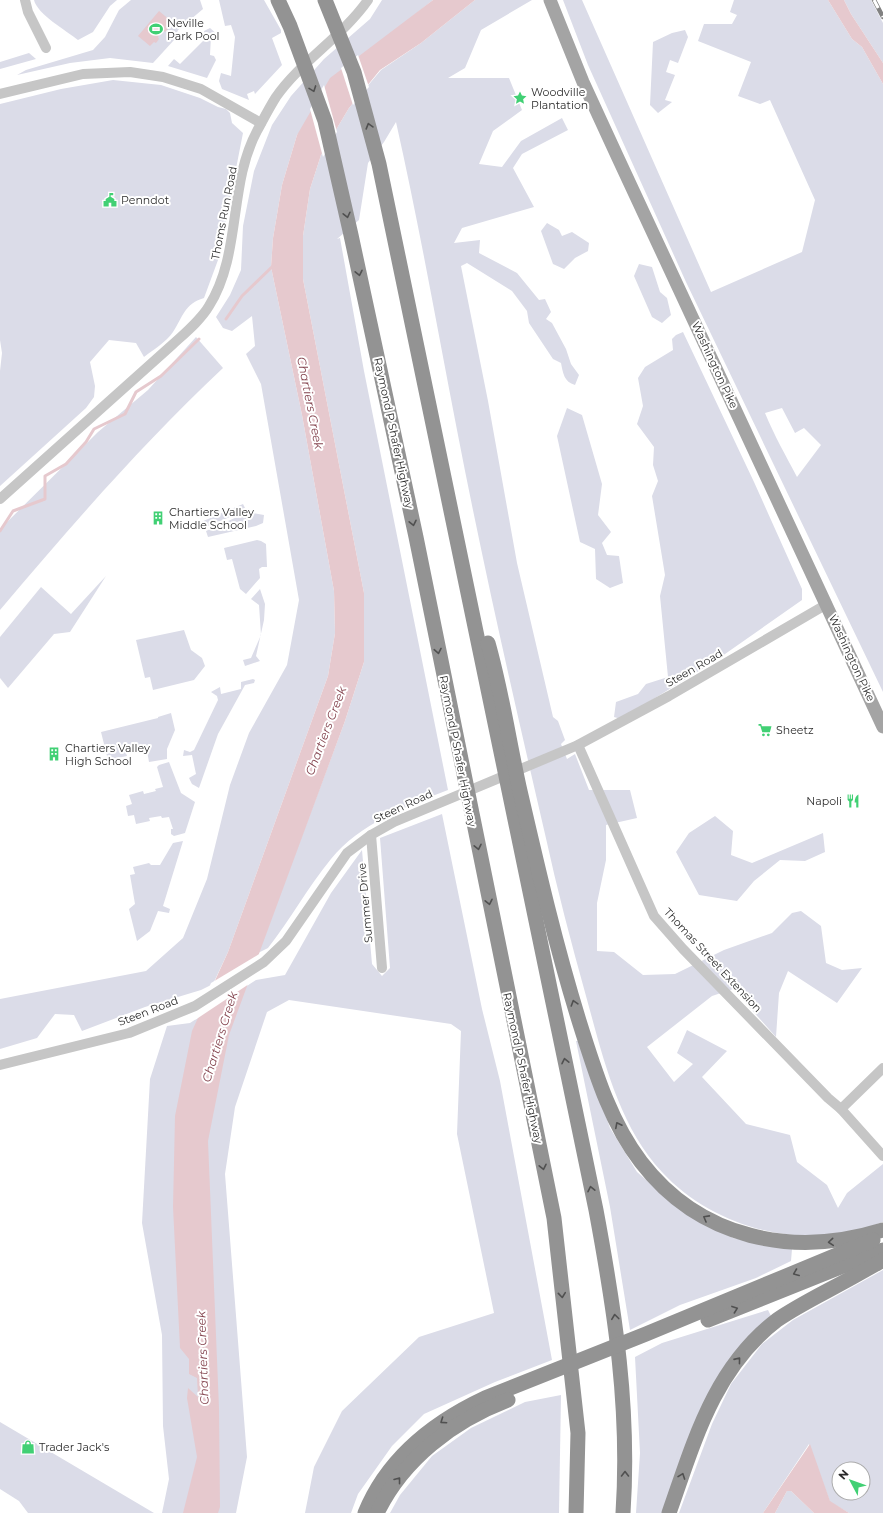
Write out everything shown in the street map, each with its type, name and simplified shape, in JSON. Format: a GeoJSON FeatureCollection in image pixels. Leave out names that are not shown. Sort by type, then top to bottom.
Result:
{"type":"FeatureCollection","features":[{"type":"Feature","properties":{"kind":"highway","name":"Raymond P Shafer Highway"},"geometry":{"type":"LineString","coordinates":[[278,0],[290,26],[325,121],[351,235],[416,538],[554,1218],[578,1433],[576,1513]]}},
{"type":"Feature","properties":{"kind":"highway"},"geometry":{"type":"LineString","coordinates":[[325,0],[354,72],[380,164],[596,1210],[613,1302],[623,1387],[625,1478],[623,1513]]}},
{"type":"Feature","properties":{"kind":"highway"},"geometry":{"type":"LineString","coordinates":[[453,517],[494,664],[520,789],[564,972],[605,1096],[628,1143],[641,1162],[660,1184],[684,1204],[705,1218],[725,1227],[764,1239],[810,1244],[836,1242],[883,1230]]}},
{"type":"Feature","properties":{"kind":"highway"},"geometry":{"type":"LineString","coordinates":[[377,1513],[391,1489],[408,1467],[440,1437],[473,1415],[542,1381],[646,1339],[868,1243],[883,1234]]}},
{"type":"Feature","properties":{"kind":"highway"},"geometry":{"type":"LineString","coordinates":[[646,1339],[883,1250]]}},
{"type":"Feature","properties":{"kind":"highway"},"geometry":{"type":"LineString","coordinates":[[669,1513],[712,1399],[738,1359],[755,1340],[793,1309],[883,1260]]}},
{"type":"Feature","properties":{"kind":"highway"},"geometry":{"type":"LineString","coordinates":[[365,1513],[377,1490],[391,1470],[408,1450],[438,1424],[460,1409],[485,1398],[542,1381]]}},
{"type":"Feature","properties":{"kind":"highway"},"geometry":{"type":"LineString","coordinates":[[567,1513],[570,1459],[578,1433]]}},
{"type":"Feature","properties":{"kind":"main road","name":"Washington Pike"},"geometry":{"type":"LineString","coordinates":[[550,0],[583,82],[611,144],[883,727]]}},
{"type":"Feature","properties":{"kind":"street"},"geometry":{"type":"LineString","coordinates":[[25,0],[28,12],[46,48]]}},
{"type":"Feature","properties":{"kind":"street","name":"Thoms Run Road"},"geometry":{"type":"LineString","coordinates":[[0,498],[172,345],[199,319],[209,306],[217,291],[225,268],[231,244],[241,179],[250,147],[261,123],[277,97],[293,78],[328,45],[368,0]]}},
{"type":"Feature","properties":{"kind":"street"},"geometry":{"type":"LineString","coordinates":[[0,94],[83,74],[130,72],[163,77],[201,89],[261,123]]}},
{"type":"Feature","properties":{"kind":"street","name":"Steen Road"},"geometry":{"type":"LineString","coordinates":[[0,1065],[129,1033],[195,1006],[264,962],[286,941],[347,853],[371,835],[394,822],[425,808],[578,745],[669,696],[826,604]]}},
{"type":"Feature","properties":{"kind":"street","name":"Thomas Street Extension"},"geometry":{"type":"LineString","coordinates":[[578,745],[654,916],[683,949],[828,1098],[841,1109],[883,1156]]}},
{"type":"Feature","properties":{"kind":"street","name":"Summer Drive"},"geometry":{"type":"LineString","coordinates":[[371,835],[382,968]]}},
{"type":"Feature","properties":{"kind":"street"},"geometry":{"type":"LineString","coordinates":[[841,1109],[883,1068]]}},
{"type":"Feature","properties":{"kind":"shaded area"},"geometry":{"type":"Polygon","coordinates":[[[34,0],[117,0],[110,6],[93,32],[78,40],[46,16],[36,5],[34,0]]]}},
{"type":"Feature","properties":{"kind":"shaded area"},"geometry":{"type":"Polygon","coordinates":[[[131,0],[200,0],[203,9],[178,30],[174,40],[153,63],[110,58],[70,63],[17,75],[26,70],[93,50],[105,37],[119,10],[131,0]]]}},
{"type":"Feature","properties":{"kind":"shaded area"},"geometry":{"type":"Polygon","coordinates":[[[219,0],[264,0],[281,30],[281,33],[272,38],[282,65],[255,94],[254,91],[247,94],[249,100],[222,89],[219,81],[221,73],[231,76],[235,37],[231,25],[225,26],[219,0]]]}},
{"type":"Feature","properties":{"kind":"shaded area"},"geometry":{"type":"Polygon","coordinates":[[[382,0],[433,0],[393,32],[297,135],[282,185],[273,238],[271,267],[302,415],[334,591],[335,633],[328,676],[228,952],[213,984],[201,990],[145,1007],[82,1031],[74,1015],[55,1014],[37,1038],[0,1049],[0,999],[146,971],[183,938],[207,879],[230,785],[249,733],[287,665],[299,600],[261,384],[246,354],[255,346],[252,316],[232,331],[223,328],[216,317],[230,295],[241,270],[243,226],[254,171],[272,125],[291,96],[324,59],[370,19],[382,0]]]}},
{"type":"Feature","properties":{"kind":"shaded area"},"geometry":{"type":"Polygon","coordinates":[[[475,0],[532,0],[481,30],[465,68],[448,78],[509,78],[522,110],[493,131],[479,164],[502,167],[521,141],[562,118],[568,130],[522,154],[513,168],[534,207],[462,228],[454,243],[480,240],[479,253],[517,273],[539,300],[545,299],[551,312],[546,319],[552,323],[566,349],[571,364],[579,375],[575,385],[568,382],[563,374],[561,363],[553,359],[529,323],[527,311],[512,291],[467,263],[461,266],[488,401],[517,563],[553,717],[558,721],[565,740],[561,744],[567,759],[575,754],[589,790],[630,790],[637,818],[606,825],[606,860],[597,903],[597,951],[614,952],[643,975],[675,974],[724,950],[772,933],[792,913],[801,911],[821,926],[826,963],[842,970],[862,968],[837,1003],[788,971],[779,993],[776,1037],[733,989],[712,996],[647,1047],[674,1082],[693,1064],[677,1053],[687,1030],[727,1051],[702,1077],[746,1124],[790,1135],[797,1162],[827,1185],[838,1208],[847,1193],[883,1164],[883,1222],[863,1229],[826,1235],[800,1236],[749,1226],[724,1217],[681,1190],[662,1172],[634,1133],[623,1112],[599,1043],[559,895],[510,683],[477,531],[420,237],[396,122],[384,142],[368,163],[359,220],[337,239],[340,238],[364,371],[448,790],[385,817],[355,836],[342,847],[331,859],[268,948],[258,953],[345,721],[364,662],[364,593],[303,279],[303,236],[310,189],[321,155],[349,108],[381,70],[421,43],[475,0]]]}},
{"type":"Feature","properties":{"kind":"shaded area"},"geometry":{"type":"Polygon","coordinates":[[[563,0],[582,0],[711,292],[802,252],[815,200],[770,100],[760,104],[738,96],[751,62],[698,41],[704,24],[732,24],[737,15],[730,12],[734,0],[828,0],[852,39],[862,47],[883,84],[883,692],[686,282],[588,65],[563,0]],[[782,408],[765,413],[797,477],[821,445],[804,428],[795,433],[782,408]]]}},
{"type":"Feature","properties":{"kind":"shaded area"},"geometry":{"type":"Polygon","coordinates":[[[844,0],[871,0],[883,23],[883,63],[851,14],[844,0]]]}},
{"type":"Feature","properties":{"kind":"shaded area"},"geometry":{"type":"Polygon","coordinates":[[[210,28],[219,36],[211,36],[210,55],[214,56],[216,60],[207,78],[168,66],[174,59],[180,64],[205,39],[204,31],[210,28]]]}},
{"type":"Feature","properties":{"kind":"shaded area"},"geometry":{"type":"Polygon","coordinates":[[[685,30],[688,37],[678,63],[670,60],[666,72],[675,75],[665,100],[672,102],[658,113],[650,105],[653,42],[672,33],[685,30]]]}},
{"type":"Feature","properties":{"kind":"shaded area"},"geometry":{"type":"Polygon","coordinates":[[[29,53],[36,59],[0,69],[0,62],[29,53]]]}},
{"type":"Feature","properties":{"kind":"shaded area"},"geometry":{"type":"Polygon","coordinates":[[[113,80],[161,85],[200,98],[218,107],[226,109],[230,113],[232,123],[243,133],[218,260],[204,298],[188,307],[173,332],[159,346],[144,357],[136,343],[109,340],[90,362],[95,386],[94,397],[86,408],[0,486],[0,371],[2,353],[0,340],[0,104],[61,89],[113,80]]]}},
{"type":"Feature","properties":{"kind":"shaded area"},"geometry":{"type":"Polygon","coordinates":[[[547,223],[559,230],[562,236],[572,232],[589,243],[588,251],[575,258],[564,269],[553,264],[541,231],[547,223]]]}},
{"type":"Feature","properties":{"kind":"shaded area"},"geometry":{"type":"Polygon","coordinates":[[[639,264],[652,267],[660,292],[667,298],[671,315],[662,323],[652,317],[634,276],[639,264]]]}},
{"type":"Feature","properties":{"kind":"shaded area"},"geometry":{"type":"Polygon","coordinates":[[[683,332],[754,482],[802,589],[802,600],[715,661],[621,719],[614,717],[616,702],[638,694],[646,684],[668,677],[660,596],[665,575],[652,496],[658,481],[653,465],[654,447],[637,424],[643,406],[638,378],[645,367],[673,350],[672,339],[676,335],[683,332]]]}},
{"type":"Feature","properties":{"kind":"shaded area"},"geometry":{"type":"Polygon","coordinates":[[[196,337],[223,368],[193,396],[136,455],[0,610],[0,529],[98,432],[148,390],[196,337]]]}},
{"type":"Feature","properties":{"kind":"shaded area"},"geometry":{"type":"Polygon","coordinates":[[[567,408],[582,415],[602,484],[598,515],[611,532],[602,543],[607,555],[619,556],[623,583],[610,588],[596,579],[595,549],[580,542],[557,436],[567,408]]]}},
{"type":"Feature","properties":{"kind":"shaded area"},"geometry":{"type":"Polygon","coordinates":[[[243,504],[245,508],[242,512],[203,528],[201,522],[243,504]]]}},
{"type":"Feature","properties":{"kind":"shaded area"},"geometry":{"type":"Polygon","coordinates":[[[248,512],[264,515],[263,523],[208,537],[206,531],[248,512]]]}},
{"type":"Feature","properties":{"kind":"shaded area"},"geometry":{"type":"Polygon","coordinates":[[[257,540],[266,544],[267,567],[262,567],[259,569],[260,578],[246,594],[240,589],[232,559],[227,560],[224,548],[257,540]]]}},
{"type":"Feature","properties":{"kind":"shaded area"},"geometry":{"type":"Polygon","coordinates":[[[106,576],[70,632],[54,634],[8,688],[0,678],[0,637],[41,587],[71,614],[106,576]]]}},
{"type":"Feature","properties":{"kind":"shaded area"},"geometry":{"type":"Polygon","coordinates":[[[260,589],[265,604],[261,634],[259,605],[251,599],[260,589]]]}},
{"type":"Feature","properties":{"kind":"shaded area"},"geometry":{"type":"Polygon","coordinates":[[[184,630],[191,650],[202,658],[205,666],[194,680],[153,690],[150,677],[145,678],[136,640],[184,630]]]}},
{"type":"Feature","properties":{"kind":"shaded area"},"geometry":{"type":"Polygon","coordinates":[[[260,637],[256,656],[260,661],[245,666],[243,660],[251,658],[260,637]]]}},
{"type":"Feature","properties":{"kind":"shaded area"},"geometry":{"type":"Polygon","coordinates":[[[253,679],[255,680],[254,683],[245,685],[218,734],[199,788],[192,784],[189,778],[196,774],[192,755],[183,756],[184,750],[190,752],[194,750],[218,700],[217,696],[211,692],[220,687],[221,694],[241,689],[241,682],[253,679]]]}},
{"type":"Feature","properties":{"kind":"shaded area"},"geometry":{"type":"Polygon","coordinates":[[[171,713],[175,730],[167,749],[167,759],[149,762],[147,751],[139,753],[138,750],[126,753],[127,756],[108,760],[101,732],[158,718],[171,713]]]}},
{"type":"Feature","properties":{"kind":"shaded area"},"geometry":{"type":"Polygon","coordinates":[[[169,762],[181,793],[195,802],[185,833],[174,836],[171,834],[171,829],[173,829],[169,817],[162,818],[161,816],[149,818],[150,821],[136,824],[134,815],[128,816],[126,806],[132,804],[129,795],[143,791],[144,794],[156,791],[155,789],[163,787],[157,767],[169,762]]]}},
{"type":"Feature","properties":{"kind":"shaded area"},"geometry":{"type":"Polygon","coordinates":[[[442,814],[482,1009],[500,1081],[552,1360],[495,1382],[424,1414],[392,1446],[358,1494],[351,1513],[305,1513],[314,1467],[342,1411],[419,1337],[494,1313],[457,1134],[461,1031],[451,1024],[289,1000],[267,1012],[235,1107],[225,1174],[247,1457],[236,1513],[162,1513],[169,1479],[163,1426],[162,1335],[142,1223],[150,1079],[167,1026],[190,1023],[256,980],[285,975],[331,893],[362,850],[372,964],[382,976],[390,968],[380,838],[442,814]]]}},
{"type":"Feature","properties":{"kind":"shaded area"},"geometry":{"type":"Polygon","coordinates":[[[715,816],[733,831],[731,855],[752,863],[823,833],[825,852],[805,861],[780,860],[754,881],[737,901],[699,895],[676,852],[689,833],[715,816]]]}},
{"type":"Feature","properties":{"kind":"shaded area"},"geometry":{"type":"Polygon","coordinates":[[[183,841],[163,906],[170,909],[169,913],[158,911],[150,931],[137,941],[129,909],[135,904],[130,875],[135,874],[133,867],[149,863],[151,865],[160,865],[173,843],[183,841]]]}},
{"type":"Feature","properties":{"kind":"shaded area"},"geometry":{"type":"Polygon","coordinates":[[[576,1041],[579,1041],[610,1128],[637,1172],[680,1209],[733,1238],[792,1249],[791,1261],[756,1278],[680,1305],[630,1330],[610,1207],[576,1041]]]}},
{"type":"Feature","properties":{"kind":"shaded area"},"geometry":{"type":"Polygon","coordinates":[[[883,1270],[883,1513],[849,1513],[830,1502],[809,1444],[763,1513],[679,1513],[712,1424],[731,1384],[762,1344],[793,1320],[883,1270]]]}},
{"type":"Feature","properties":{"kind":"shaded area"},"geometry":{"type":"Polygon","coordinates":[[[768,1310],[772,1318],[742,1346],[664,1513],[636,1513],[640,1453],[635,1357],[662,1343],[768,1310]]]}},
{"type":"Feature","properties":{"kind":"shaded area"},"geometry":{"type":"Polygon","coordinates":[[[561,1395],[559,1513],[390,1513],[400,1495],[432,1456],[471,1428],[525,1402],[561,1395]]]}},
{"type":"Feature","properties":{"kind":"shaded area","name":"Trader Jack's"},"geometry":{"type":"Polygon","coordinates":[[[0,1422],[154,1513],[28,1513],[19,1501],[0,1489],[0,1422]]]}},
{"type":"Feature","properties":{"kind":"shaded area"},"geometry":{"type":"Polygon","coordinates":[[[787,1491],[791,1491],[814,1513],[775,1513],[787,1491]]]}},
{"type":"Feature","properties":{"kind":"water","name":"Chartiers Creek"},"geometry":{"type":"Polygon","coordinates":[[[433,0],[475,0],[421,43],[380,70],[349,108],[321,155],[310,189],[303,236],[303,279],[364,593],[364,662],[345,721],[229,1035],[208,1141],[219,1408],[220,1507],[218,1513],[183,1513],[197,1457],[187,1398],[188,1388],[198,1397],[197,1378],[189,1374],[189,1359],[180,1348],[173,1207],[175,1116],[192,1031],[228,952],[328,676],[335,633],[334,591],[302,415],[271,267],[273,238],[282,185],[297,135],[330,78],[433,0]]]}},
{"type":"Feature","properties":{"kind":"water"},"geometry":{"type":"Polygon","coordinates":[[[828,0],[844,0],[851,14],[883,63],[883,84],[862,47],[852,39],[828,0]]]}},
{"type":"Feature","properties":{"kind":"water","name":"Neville Park Pool"},"geometry":{"type":"Polygon","coordinates":[[[159,11],[171,21],[167,26],[169,28],[165,32],[163,30],[156,43],[154,42],[150,46],[138,36],[159,11]]]}},
{"type":"Feature","properties":{"kind":"water"},"geometry":{"type":"Polygon","coordinates":[[[810,1444],[830,1501],[849,1513],[814,1513],[791,1491],[787,1491],[775,1513],[763,1513],[810,1444]]]}},
{"type":"Feature","properties":{"kind":"pier"},"geometry":{"type":"Polygon","coordinates":[[[358,55],[369,87],[353,105],[341,68],[358,55]]]}},
{"type":"Feature","properties":{"kind":"pier"},"geometry":{"type":"Polygon","coordinates":[[[324,85],[337,132],[323,157],[310,109],[324,85]]]}},
{"type":"Feature","properties":{"kind":"pier"},"geometry":{"type":"Polygon","coordinates":[[[261,953],[249,984],[195,1020],[211,983],[261,953]]]}},
{"type":"Feature","properties":{"kind":"waterway"},"geometry":{"type":"LineString","coordinates":[[226,319],[242,296],[274,265]]}},
{"type":"Feature","properties":{"kind":"waterway"},"geometry":{"type":"LineString","coordinates":[[0,531],[13,511],[45,499],[45,476],[66,464],[86,442],[94,429],[125,414],[136,392],[161,376],[199,339]]}},
{"type":"Feature","properties":{"kind":"railway"},"geometry":{"type":"LineString","coordinates":[[874,0],[883,17]]}},
{"type":"Feature","properties":{"kind":"place","name":"Neville Park Pool"},"geometry":{"type":"Point","coordinates":[156,29]}},
{"type":"Feature","properties":{"kind":"place","name":"Woodville Plantation"},"geometry":{"type":"Point","coordinates":[520,98]}},
{"type":"Feature","properties":{"kind":"place","name":"Penndot"},"geometry":{"type":"Point","coordinates":[110,200]}},
{"type":"Feature","properties":{"kind":"place","name":"Chartiers Valley Middle School"},"geometry":{"type":"Point","coordinates":[158,518]}},
{"type":"Feature","properties":{"kind":"place","name":"Sheetz"},"geometry":{"type":"Point","coordinates":[765,730]}},
{"type":"Feature","properties":{"kind":"place","name":"Chartiers Valley High School"},"geometry":{"type":"Point","coordinates":[54,754]}},
{"type":"Feature","properties":{"kind":"place","name":"Napoli"},"geometry":{"type":"Point","coordinates":[853,801]}},
{"type":"Feature","properties":{"kind":"place","name":"Trader Jack's"},"geometry":{"type":"Point","coordinates":[28,1447]}}]}
